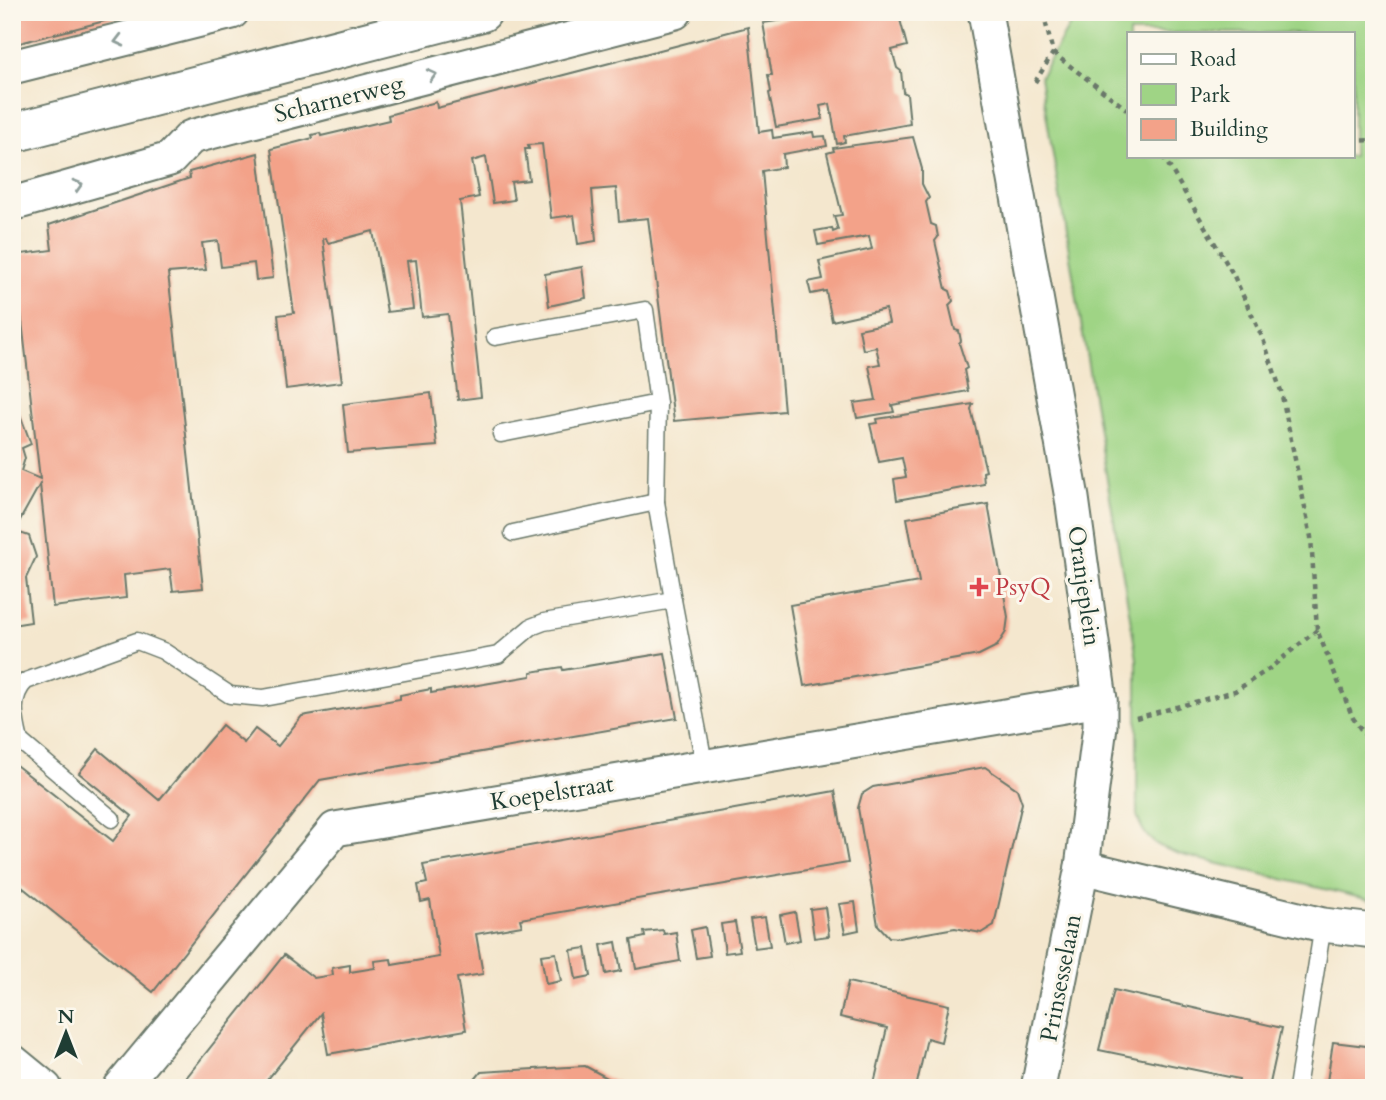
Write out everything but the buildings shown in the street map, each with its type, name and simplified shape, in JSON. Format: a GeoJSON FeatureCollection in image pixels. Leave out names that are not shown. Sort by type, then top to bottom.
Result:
{"type":"FeatureCollection","features":[{"type":"Feature","properties":{"kind":"street"},"geometry":{"type":"LineString","coordinates":[[12,67],[232,12]]}},
{"type":"Feature","properties":{"kind":"street","name":"Scharnerweg"},"geometry":{"type":"LineString","coordinates":[[12,133],[482,12]]}},
{"type":"Feature","properties":{"kind":"street","name":"Scharnerweg"},"geometry":{"type":"LineString","coordinates":[[12,204],[170,159],[191,137],[675,12]]}},
{"type":"Feature","properties":{"kind":"street","name":"Oranjeplein"},"geometry":{"type":"LineString","coordinates":[[985,12],[1072,498],[1100,713],[1082,867]]}},
{"type":"Feature","properties":{"kind":"street","name":"Koepelstraat"},"geometry":{"type":"LineString","coordinates":[[120,1088],[335,829],[705,768],[1100,713]]}},
{"type":"Feature","properties":{"kind":"street"},"geometry":{"type":"LineString","coordinates":[[1082,867],[1323,925],[1374,931]]}},
{"type":"Feature","properties":{"kind":"street","name":"Prinsesselaan"},"geometry":{"type":"LineString","coordinates":[[1038,1088],[1082,867]]}},
{"type":"Feature","properties":{"kind":"street"},"geometry":{"type":"LineString","coordinates":[[12,1060],[45,1088]]}},
{"type":"Feature","properties":{"kind":"lane"},"geometry":{"type":"LineString","coordinates":[[495,337],[645,310],[658,403],[656,502],[705,768]]}},
{"type":"Feature","properties":{"kind":"lane"},"geometry":{"type":"LineString","coordinates":[[501,434],[658,403]]}},
{"type":"Feature","properties":{"kind":"lane"},"geometry":{"type":"LineString","coordinates":[[513,533],[656,502]]}},
{"type":"Feature","properties":{"kind":"lane"},"geometry":{"type":"LineString","coordinates":[[112,819],[20,741],[16,694],[26,681],[137,640],[163,651],[230,695],[263,698],[498,655],[531,627],[544,622],[673,600]]}},
{"type":"Feature","properties":{"kind":"lane"},"geometry":{"type":"LineString","coordinates":[[1297,1088],[1323,925]]}},
{"type":"Feature","properties":{"kind":"path"},"geometry":{"type":"LineString","coordinates":[[1053,53],[1127,109]]}},
{"type":"Feature","properties":{"kind":"path"},"geometry":{"type":"LineString","coordinates":[[1354,141],[1374,140]]}},
{"type":"Feature","properties":{"kind":"path"},"geometry":{"type":"LineString","coordinates":[[1164,158],[1233,274],[1263,339],[1281,391],[1311,537],[1317,630],[1353,718],[1374,748]]}},
{"type":"Feature","properties":{"kind":"path"},"geometry":{"type":"LineString","coordinates":[[1100,713],[1235,691],[1269,669],[1317,630]]}},
{"type":"Feature","properties":{"kind":"green space"},"geometry":{"type":"Polygon","coordinates":[[[1081,12],[1374,12],[1374,901],[1182,855],[1153,842],[1140,824],[1137,815],[1137,659],[1040,77],[1072,21],[1081,12]]]}},
{"type":"Feature","properties":{"kind":"place","name":"PsyQ"},"geometry":{"type":"Point","coordinates":[979,587]}}]}
